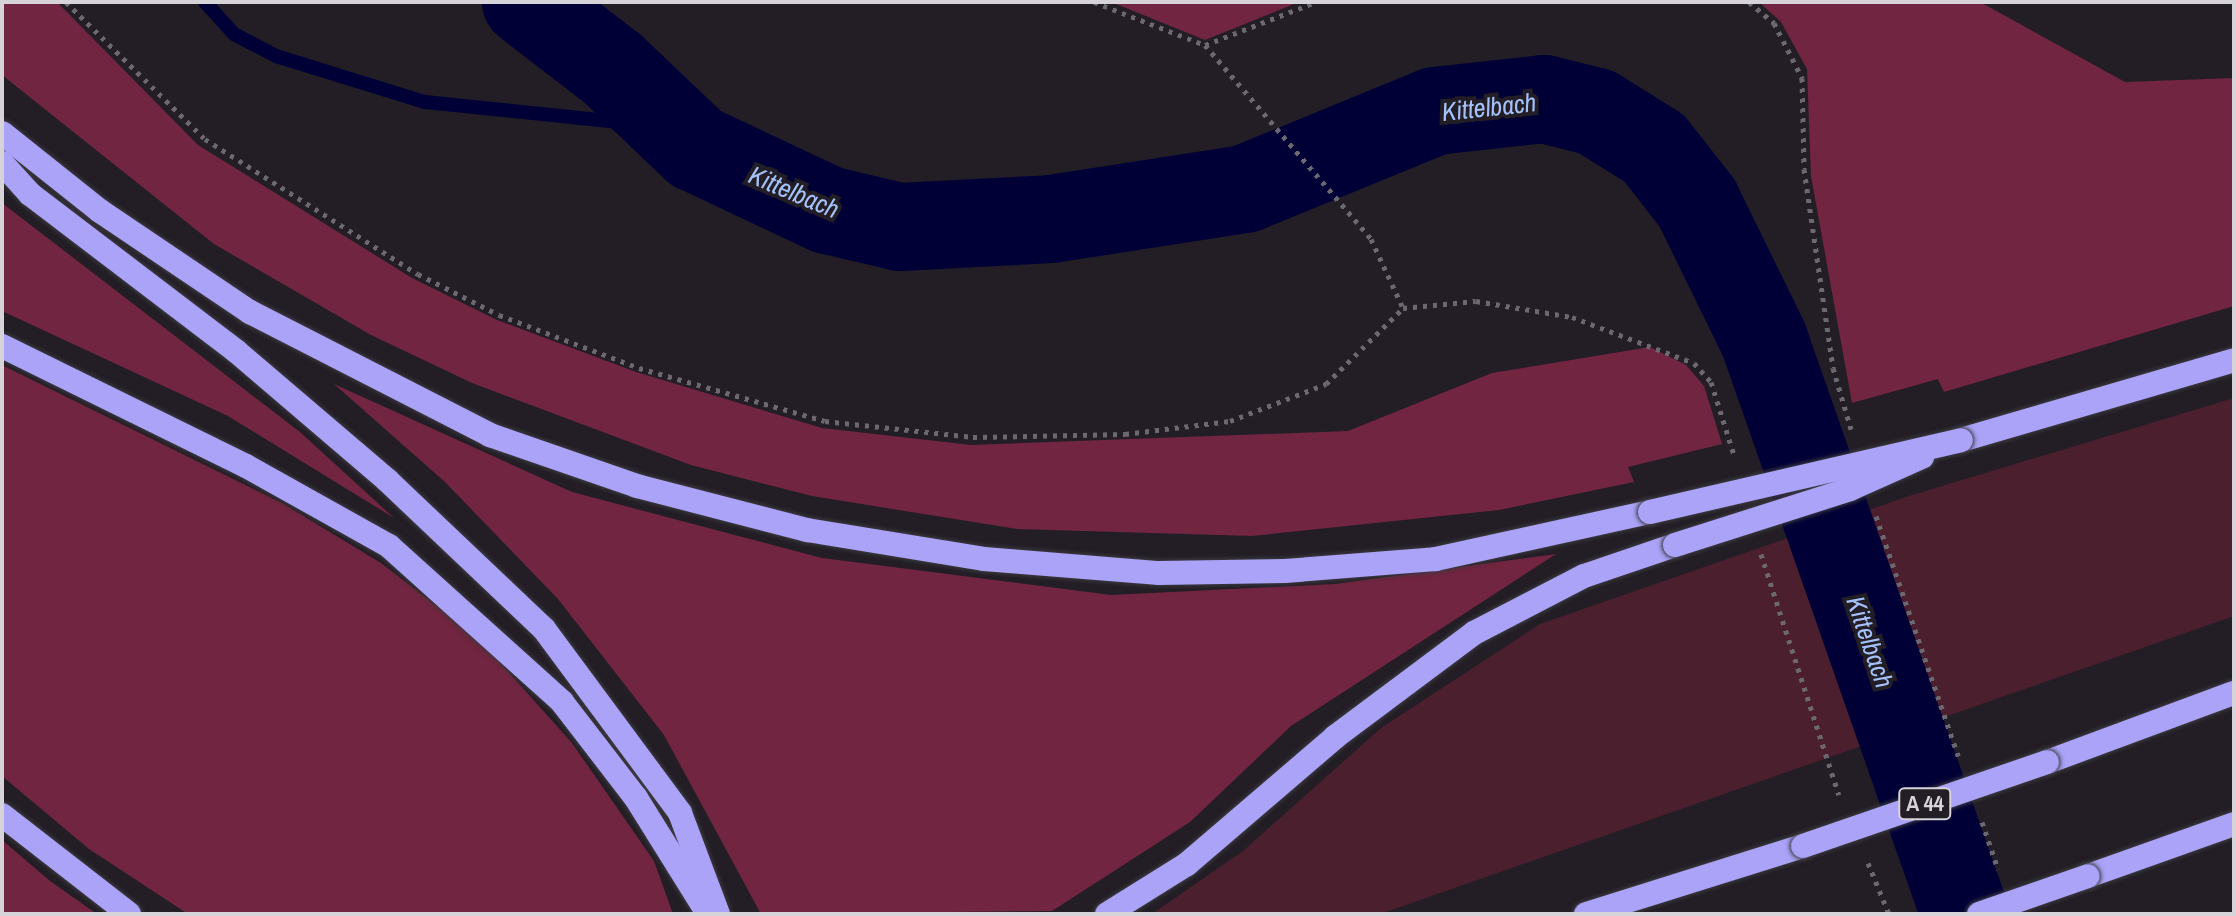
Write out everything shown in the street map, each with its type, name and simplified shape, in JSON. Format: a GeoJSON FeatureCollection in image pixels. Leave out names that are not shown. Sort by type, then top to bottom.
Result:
{"type":"FeatureCollection","features":[{"type":"Feature","properties":{"kind":"highway"},"geometry":{"type":"LineString","coordinates":[[2,133],[100,211],[250,312],[490,435],[637,486],[807,530],[984,559],[1159,573],[1269,571],[1436,559],[1961,440],[2234,360]]}},
{"type":"Feature","properties":{"kind":"highway"},"geometry":{"type":"LineString","coordinates":[[2,163],[30,194],[236,351],[376,471],[544,629],[680,813],[718,914]]}},
{"type":"Feature","properties":{"kind":"highway"},"geometry":{"type":"LineString","coordinates":[[2,346],[246,466],[389,546],[562,702],[636,798],[708,914]]}},
{"type":"Feature","properties":{"kind":"highway"},"geometry":{"type":"LineString","coordinates":[[1107,914],[1187,864],[1335,737],[1474,633],[1584,576],[1850,489],[1961,440]]}},
{"type":"Feature","properties":{"kind":"highway","name":"A 44"},"geometry":{"type":"LineString","coordinates":[[1586,914],[1803,846],[2047,762],[2234,693]]}},
{"type":"Feature","properties":{"kind":"highway"},"geometry":{"type":"LineString","coordinates":[[2,815],[129,914]]}},
{"type":"Feature","properties":{"kind":"highway"},"geometry":{"type":"LineString","coordinates":[[1979,914],[2234,824]]}},
{"type":"Feature","properties":{"kind":"path"},"geometry":{"type":"LineString","coordinates":[[66,2],[205,139],[418,274],[499,315],[639,368],[825,421],[973,437],[1125,434],[1230,421],[1326,384],[1403,308],[1476,301],[1572,317],[1655,343],[1694,363],[1711,382],[1739,474]]}},
{"type":"Feature","properties":{"kind":"path"},"geometry":{"type":"LineString","coordinates":[[1094,2],[1205,45],[1371,239],[1403,308]]}},
{"type":"Feature","properties":{"kind":"path"},"geometry":{"type":"LineString","coordinates":[[1205,45],[1316,2]]}},
{"type":"Feature","properties":{"kind":"path"},"geometry":{"type":"LineString","coordinates":[[1749,2],[1774,23],[1802,78],[1804,169],[1826,322],[1855,442]]}},
{"type":"Feature","properties":{"kind":"path"},"geometry":{"type":"LineString","coordinates":[[1872,501],[1964,771]]}},
{"type":"Feature","properties":{"kind":"path"},"geometry":{"type":"LineString","coordinates":[[1760,549],[1841,799]]}},
{"type":"Feature","properties":{"kind":"path"},"geometry":{"type":"LineString","coordinates":[[1979,814],[2004,885]]}},
{"type":"Feature","properties":{"kind":"path"},"geometry":{"type":"LineString","coordinates":[[1865,857],[1889,914]]}},
{"type":"Feature","properties":{"kind":"shaded area"},"geometry":{"type":"Polygon","coordinates":[[[2,2],[57,2],[198,145],[412,278],[497,320],[636,372],[822,428],[971,445],[1348,431],[1492,373],[1650,347],[1686,365],[1704,386],[1722,444],[1628,467],[1634,482],[1499,510],[1252,536],[1017,529],[812,496],[691,465],[472,383],[371,335],[214,244],[2,75],[2,2]]]}},
{"type":"Feature","properties":{"kind":"shaded area"},"geometry":{"type":"Polygon","coordinates":[[[1111,2],[1299,2],[1205,40],[1111,2]]]}},
{"type":"Feature","properties":{"kind":"shaded area"},"geometry":{"type":"Polygon","coordinates":[[[1759,2],[1980,2],[2125,82],[2234,78],[2234,306],[1944,392],[1938,379],[1852,403],[1811,176],[1807,69],[1781,22],[1759,2]]]}},
{"type":"Feature","properties":{"kind":"shaded area"},"geometry":{"type":"Polygon","coordinates":[[[2,203],[300,432],[394,518],[228,416],[2,311],[2,203]]]}},
{"type":"Feature","properties":{"kind":"shaded area"},"geometry":{"type":"Polygon","coordinates":[[[2,365],[282,503],[381,563],[478,638],[572,743],[654,861],[673,914],[188,914],[89,849],[2,776],[2,365]]]}},
{"type":"Feature","properties":{"kind":"shaded area"},"geometry":{"type":"Polygon","coordinates":[[[334,384],[572,492],[822,558],[1111,595],[1335,584],[1556,554],[1291,726],[1190,822],[1052,911],[761,914],[664,735],[558,599],[445,482],[334,384]]]}},
{"type":"Feature","properties":{"kind":"shaded area"},"geometry":{"type":"Polygon","coordinates":[[[2234,398],[2234,616],[1380,914],[1152,914],[1243,851],[1381,728],[1540,624],[1909,496],[2234,398]]]}},
{"type":"Feature","properties":{"kind":"shaded area"},"geometry":{"type":"Polygon","coordinates":[[[2,840],[50,881],[97,914],[2,914],[2,840]]]}},
{"type":"Feature","properties":{"kind":"waterway","name":"Kittelbach"},"geometry":{"type":"LineString","coordinates":[[205,2],[234,34],[276,56],[425,102],[667,127]]}},
{"type":"Feature","properties":{"kind":"waterway","name":"Kittelbach"},"geometry":{"type":"LineString","coordinates":[[526,2],[613,69],[696,148],[828,210],[900,227],[1051,219],[1245,189],[1435,111],[1544,99],[1596,112],[1654,148],[1697,203],[1764,340],[1965,914]]}}]}
